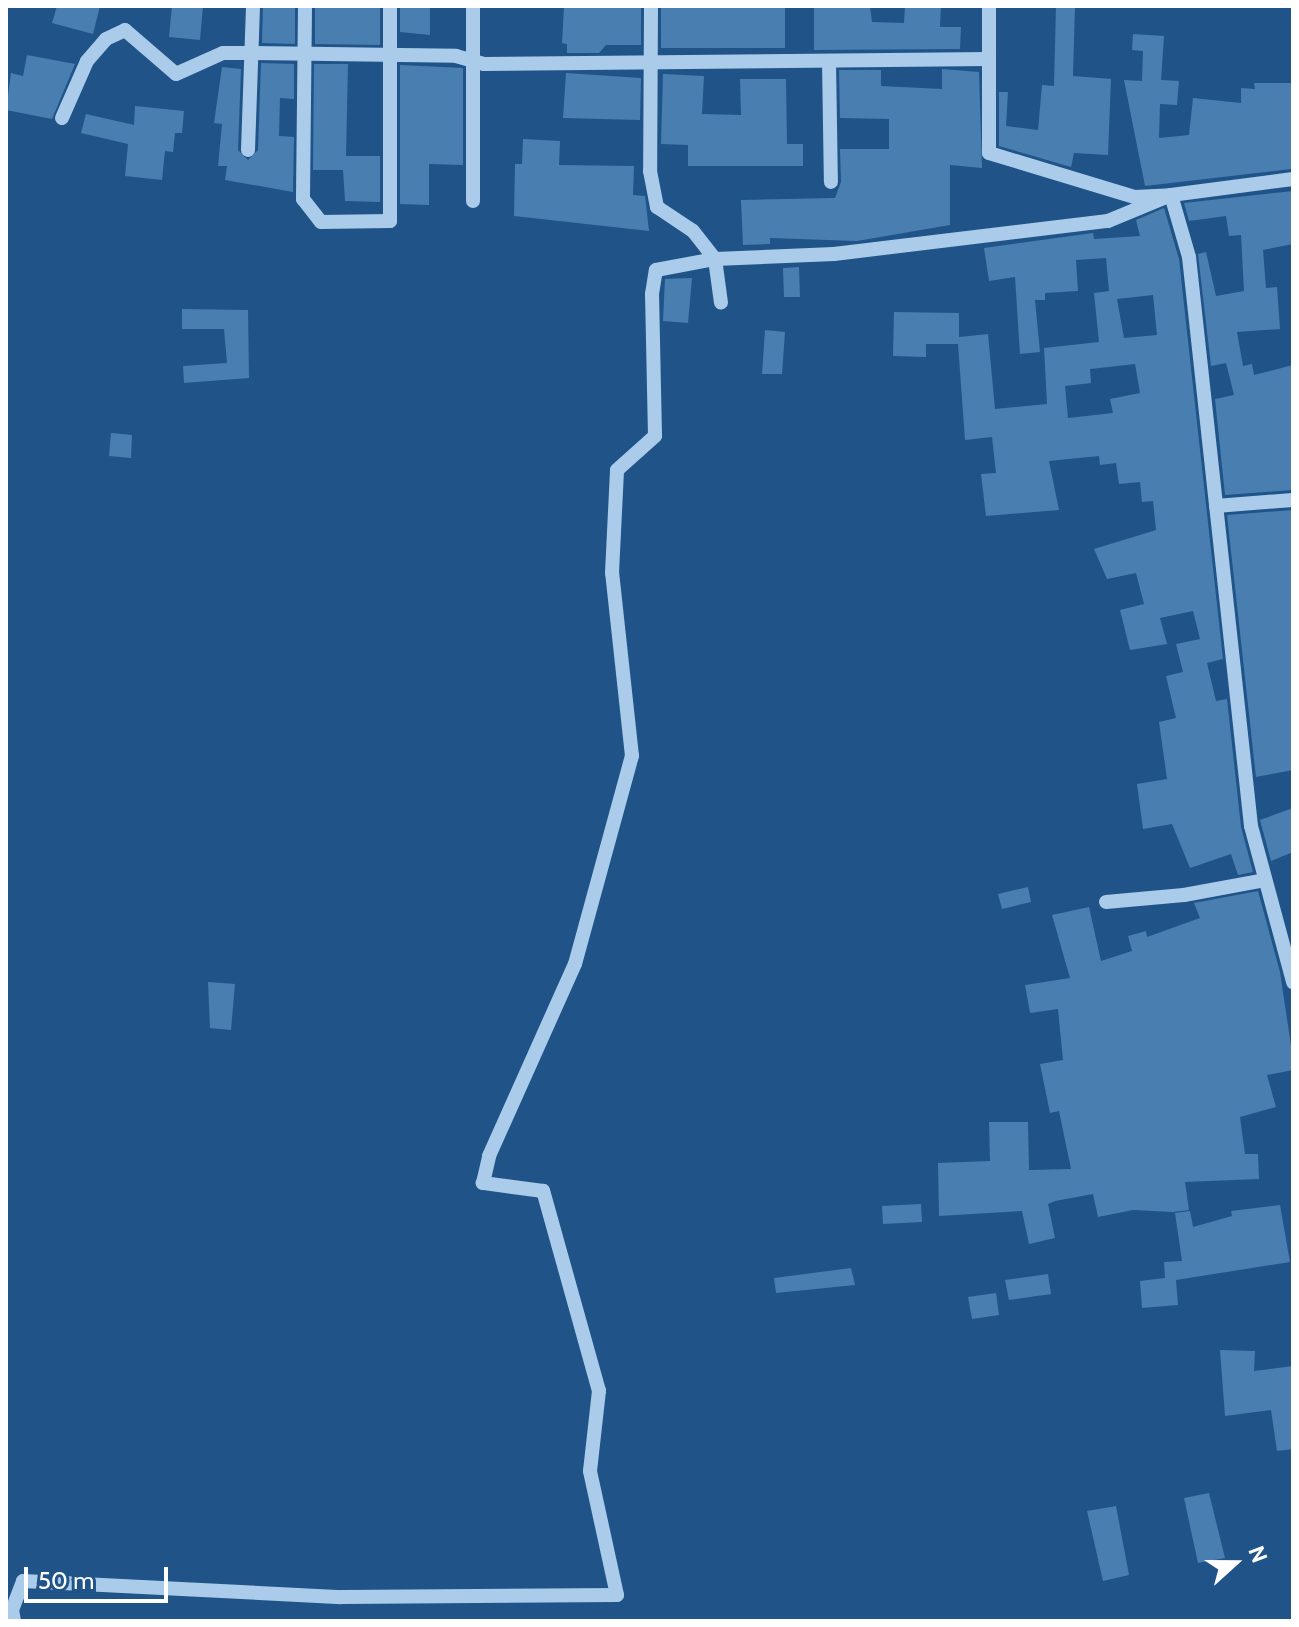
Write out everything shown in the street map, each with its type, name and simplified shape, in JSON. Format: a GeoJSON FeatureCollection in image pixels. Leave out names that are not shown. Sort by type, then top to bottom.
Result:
{"type":"FeatureCollection","features":[{"type":"Feature","properties":{"kind":"street"},"geometry":{"type":"LineString","coordinates":[[248,150],[253,6]]}},
{"type":"Feature","properties":{"kind":"street"},"geometry":{"type":"LineString","coordinates":[[305,6],[303,199],[321,222],[390,221],[390,6]]}},
{"type":"Feature","properties":{"kind":"street"},"geometry":{"type":"LineString","coordinates":[[473,6],[473,201]]}},
{"type":"Feature","properties":{"kind":"street"},"geometry":{"type":"LineString","coordinates":[[651,6],[650,171],[657,207],[693,231],[715,259],[721,303]]}},
{"type":"Feature","properties":{"kind":"street"},"geometry":{"type":"LineString","coordinates":[[989,6],[989,153],[1135,197],[1293,179]]}},
{"type":"Feature","properties":{"kind":"street"},"geometry":{"type":"LineString","coordinates":[[62,118],[87,61],[106,39],[125,30],[176,74],[223,53],[304,56],[389,54],[473,61],[650,63],[989,59]]}},
{"type":"Feature","properties":{"kind":"street"},"geometry":{"type":"LineString","coordinates":[[829,61],[831,182]]}},
{"type":"Feature","properties":{"kind":"street"},"geometry":{"type":"LineString","coordinates":[[14,1621],[12,1610],[23,1581],[342,1597],[617,1595],[590,1471],[599,1391],[543,1191],[483,1183],[489,1156],[575,964],[632,756],[612,573],[617,470],[655,436],[652,294],[656,270],[715,259],[834,254],[1108,221],[1171,195]]}},
{"type":"Feature","properties":{"kind":"street"},"geometry":{"type":"LineString","coordinates":[[1171,195],[1189,257],[1251,826],[1265,880],[1288,944],[1293,982]]}},
{"type":"Feature","properties":{"kind":"street"},"geometry":{"type":"LineString","coordinates":[[1216,506],[1293,500]]}},
{"type":"Feature","properties":{"kind":"street"},"geometry":{"type":"LineString","coordinates":[[1106,902],[1184,895],[1265,880]]}},
{"type":"Feature","properties":{"kind":"building"},"geometry":{"type":"Polygon","coordinates":[[[57,6],[100,6],[93,34],[52,23],[57,6]]]}},
{"type":"Feature","properties":{"kind":"building"},"geometry":{"type":"Polygon","coordinates":[[[172,6],[203,6],[200,40],[169,37],[172,6]]]}},
{"type":"Feature","properties":{"kind":"building"},"geometry":{"type":"Polygon","coordinates":[[[263,6],[295,6],[295,44],[262,43],[263,6]]]}},
{"type":"Feature","properties":{"kind":"building"},"geometry":{"type":"Polygon","coordinates":[[[315,6],[380,6],[380,45],[315,44],[315,6]]]}},
{"type":"Feature","properties":{"kind":"building"},"geometry":{"type":"Polygon","coordinates":[[[400,6],[430,6],[430,35],[400,32],[400,6]]]}},
{"type":"Feature","properties":{"kind":"building"},"geometry":{"type":"Polygon","coordinates":[[[564,6],[641,6],[641,45],[606,45],[599,53],[567,53],[567,44],[562,43],[564,6]]]}},
{"type":"Feature","properties":{"kind":"building"},"geometry":{"type":"Polygon","coordinates":[[[661,6],[785,6],[785,48],[661,48],[661,6]]]}},
{"type":"Feature","properties":{"kind":"building"},"geometry":{"type":"Polygon","coordinates":[[[814,6],[870,6],[872,22],[904,23],[905,6],[941,6],[940,27],[961,27],[960,49],[814,50],[814,6]]]}},
{"type":"Feature","properties":{"kind":"building"},"geometry":{"type":"Polygon","coordinates":[[[1056,6],[1075,6],[1073,76],[1111,79],[1108,155],[1074,153],[1071,167],[999,146],[999,92],[1008,92],[1006,126],[1038,130],[1042,85],[1054,86],[1056,6]]]}},
{"type":"Feature","properties":{"kind":"building"},"geometry":{"type":"Polygon","coordinates":[[[1133,34],[1164,36],[1161,80],[1179,81],[1177,105],[1160,104],[1159,138],[1189,135],[1193,98],[1241,103],[1241,88],[1255,89],[1254,83],[1293,83],[1291,169],[1145,186],[1124,80],[1142,81],[1143,51],[1132,50],[1133,34]]]}},
{"type":"Feature","properties":{"kind":"building"},"geometry":{"type":"Polygon","coordinates":[[[27,55],[75,64],[52,119],[6,110],[11,73],[23,76],[27,55]]]}},
{"type":"Feature","properties":{"kind":"building"},"geometry":{"type":"Polygon","coordinates":[[[261,63],[294,64],[294,99],[280,98],[279,136],[294,137],[293,192],[225,180],[227,166],[218,166],[222,124],[214,123],[222,67],[241,69],[238,150],[248,160],[258,150],[261,63]]]}},
{"type":"Feature","properties":{"kind":"building"},"geometry":{"type":"Polygon","coordinates":[[[314,64],[348,64],[346,156],[380,156],[380,202],[345,201],[343,170],[313,170],[314,64]]]}},
{"type":"Feature","properties":{"kind":"building"},"geometry":{"type":"Polygon","coordinates":[[[400,65],[463,68],[463,165],[429,164],[429,205],[400,204],[400,65]]]}},
{"type":"Feature","properties":{"kind":"building"},"geometry":{"type":"Polygon","coordinates":[[[942,69],[979,72],[982,168],[950,165],[950,225],[857,241],[770,238],[770,244],[743,245],[741,200],[835,198],[841,182],[840,149],[889,149],[889,119],[840,118],[839,70],[881,70],[881,86],[942,89],[942,69]]]}},
{"type":"Feature","properties":{"kind":"building"},"geometry":{"type":"Polygon","coordinates":[[[566,73],[641,78],[640,120],[563,118],[566,73]]]}},
{"type":"Feature","properties":{"kind":"building"},"geometry":{"type":"Polygon","coordinates":[[[663,74],[704,76],[702,114],[741,115],[740,79],[786,79],[787,144],[803,144],[803,166],[688,166],[688,145],[661,144],[663,74]]]}},
{"type":"Feature","properties":{"kind":"building"},"geometry":{"type":"Polygon","coordinates":[[[135,106],[184,111],[182,133],[175,133],[173,152],[165,151],[162,180],[125,176],[128,144],[81,133],[86,114],[134,125],[135,106]]]}},
{"type":"Feature","properties":{"kind":"building"},"geometry":{"type":"Polygon","coordinates":[[[523,139],[560,141],[559,165],[634,166],[633,195],[645,196],[649,231],[514,216],[515,164],[522,164],[523,139]]]}},
{"type":"Feature","properties":{"kind":"building"},"geometry":{"type":"Polygon","coordinates":[[[1293,191],[1293,244],[1263,250],[1266,288],[1277,287],[1280,329],[1237,332],[1243,366],[1252,364],[1254,375],[1293,365],[1293,490],[1225,495],[1215,399],[1234,395],[1226,363],[1211,366],[1198,254],[1206,252],[1216,296],[1244,291],[1241,235],[1229,236],[1226,216],[1189,221],[1184,203],[1293,191]]]}},
{"type":"Feature","properties":{"kind":"building"},"geometry":{"type":"Polygon","coordinates":[[[1164,208],[1179,259],[1223,659],[1207,663],[1216,701],[1227,699],[1241,827],[1253,872],[1238,875],[1231,854],[1190,868],[1172,824],[1143,829],[1137,784],[1167,779],[1159,722],[1176,718],[1166,676],[1183,672],[1176,644],[1200,639],[1193,611],[1160,618],[1167,644],[1130,650],[1120,610],[1144,604],[1136,573],[1107,579],[1094,549],[1156,530],[1153,501],[1142,502],[1140,482],[1119,484],[1116,463],[1100,465],[1099,456],[1049,461],[1059,510],[986,516],[981,474],[996,473],[992,437],[965,440],[958,344],[926,344],[926,357],[893,356],[894,312],[959,313],[959,337],[988,334],[995,409],[1047,404],[1044,348],[1099,342],[1094,293],[1109,291],[1106,258],[1076,260],[1078,291],[1045,293],[1045,300],[1035,300],[1040,352],[1020,354],[1015,277],[989,281],[984,248],[1093,233],[1094,239],[1140,236],[1136,220],[1164,208]],[[1153,295],[1117,299],[1124,338],[1157,335],[1153,295]],[[1135,364],[1090,369],[1091,383],[1065,386],[1068,418],[1113,413],[1110,399],[1140,393],[1135,364]]]}},
{"type":"Feature","properties":{"kind":"building"},"geometry":{"type":"Polygon","coordinates":[[[799,267],[800,297],[784,297],[783,268],[799,267]]]}},
{"type":"Feature","properties":{"kind":"building"},"geometry":{"type":"Polygon","coordinates":[[[692,278],[688,323],[663,321],[665,279],[692,278]]]}},
{"type":"Feature","properties":{"kind":"building"},"geometry":{"type":"Polygon","coordinates":[[[182,309],[248,310],[249,378],[184,383],[183,366],[227,363],[224,329],[182,329],[182,309]]]}},
{"type":"Feature","properties":{"kind":"building"},"geometry":{"type":"Polygon","coordinates":[[[765,330],[785,332],[782,374],[762,374],[765,330]]]}},
{"type":"Feature","properties":{"kind":"building"},"geometry":{"type":"Polygon","coordinates":[[[111,433],[132,435],[131,458],[109,456],[111,433]]]}},
{"type":"Feature","properties":{"kind":"building"},"geometry":{"type":"Polygon","coordinates":[[[1293,510],[1293,770],[1256,777],[1227,515],[1293,510]]]}},
{"type":"Feature","properties":{"kind":"building"},"geometry":{"type":"Polygon","coordinates":[[[1293,808],[1293,852],[1271,861],[1260,820],[1293,808]]]}},
{"type":"Feature","properties":{"kind":"building"},"geometry":{"type":"Polygon","coordinates":[[[1028,887],[1031,902],[1002,909],[998,894],[1028,887]]]}},
{"type":"Feature","properties":{"kind":"building"},"geometry":{"type":"Polygon","coordinates":[[[1258,891],[1280,972],[1293,1059],[1293,1070],[1267,1075],[1276,1107],[1240,1117],[1245,1154],[1258,1154],[1259,1179],[1185,1182],[1189,1210],[1173,1212],[1133,1210],[1098,1217],[1093,1194],[1055,1201],[1048,1204],[1055,1238],[1029,1244],[1022,1211],[939,1216],[938,1163],[990,1161],[989,1122],[1028,1122],[1029,1170],[1071,1169],[1059,1111],[1050,1113],[1040,1064],[1063,1060],[1058,1009],[1030,1013],[1025,985],[1070,978],[1052,915],[1089,907],[1101,961],[1132,951],[1128,936],[1146,931],[1147,937],[1200,918],[1194,903],[1258,891]]]}},
{"type":"Feature","properties":{"kind":"building"},"geometry":{"type":"Polygon","coordinates":[[[208,982],[235,984],[231,1030],[210,1028],[208,982]]]}},
{"type":"Feature","properties":{"kind":"building"},"geometry":{"type":"Polygon","coordinates":[[[921,1204],[922,1222],[883,1224],[882,1206],[921,1204]]]}},
{"type":"Feature","properties":{"kind":"building"},"geometry":{"type":"Polygon","coordinates":[[[1280,1205],[1290,1262],[1176,1280],[1178,1305],[1142,1308],[1140,1281],[1165,1278],[1164,1262],[1182,1261],[1175,1213],[1190,1211],[1193,1227],[1232,1216],[1231,1211],[1280,1205]]]}},
{"type":"Feature","properties":{"kind":"building"},"geometry":{"type":"Polygon","coordinates":[[[851,1268],[855,1285],[776,1293],[774,1278],[851,1268]]]}},
{"type":"Feature","properties":{"kind":"building"},"geometry":{"type":"Polygon","coordinates":[[[1048,1274],[1051,1294],[1009,1300],[1005,1280],[1048,1274]]]}},
{"type":"Feature","properties":{"kind":"building"},"geometry":{"type":"Polygon","coordinates":[[[996,1293],[999,1315],[972,1319],[968,1297],[996,1293]]]}},
{"type":"Feature","properties":{"kind":"building"},"geometry":{"type":"Polygon","coordinates":[[[1220,1350],[1255,1351],[1254,1371],[1293,1366],[1293,1449],[1277,1451],[1271,1410],[1225,1416],[1220,1350]]]}},
{"type":"Feature","properties":{"kind":"building"},"geometry":{"type":"Polygon","coordinates":[[[1209,1493],[1225,1558],[1198,1563],[1184,1498],[1209,1493]]]}},
{"type":"Feature","properties":{"kind":"building"},"geometry":{"type":"Polygon","coordinates":[[[1116,1506],[1129,1575],[1103,1581],[1087,1511],[1116,1506]]]}}]}
